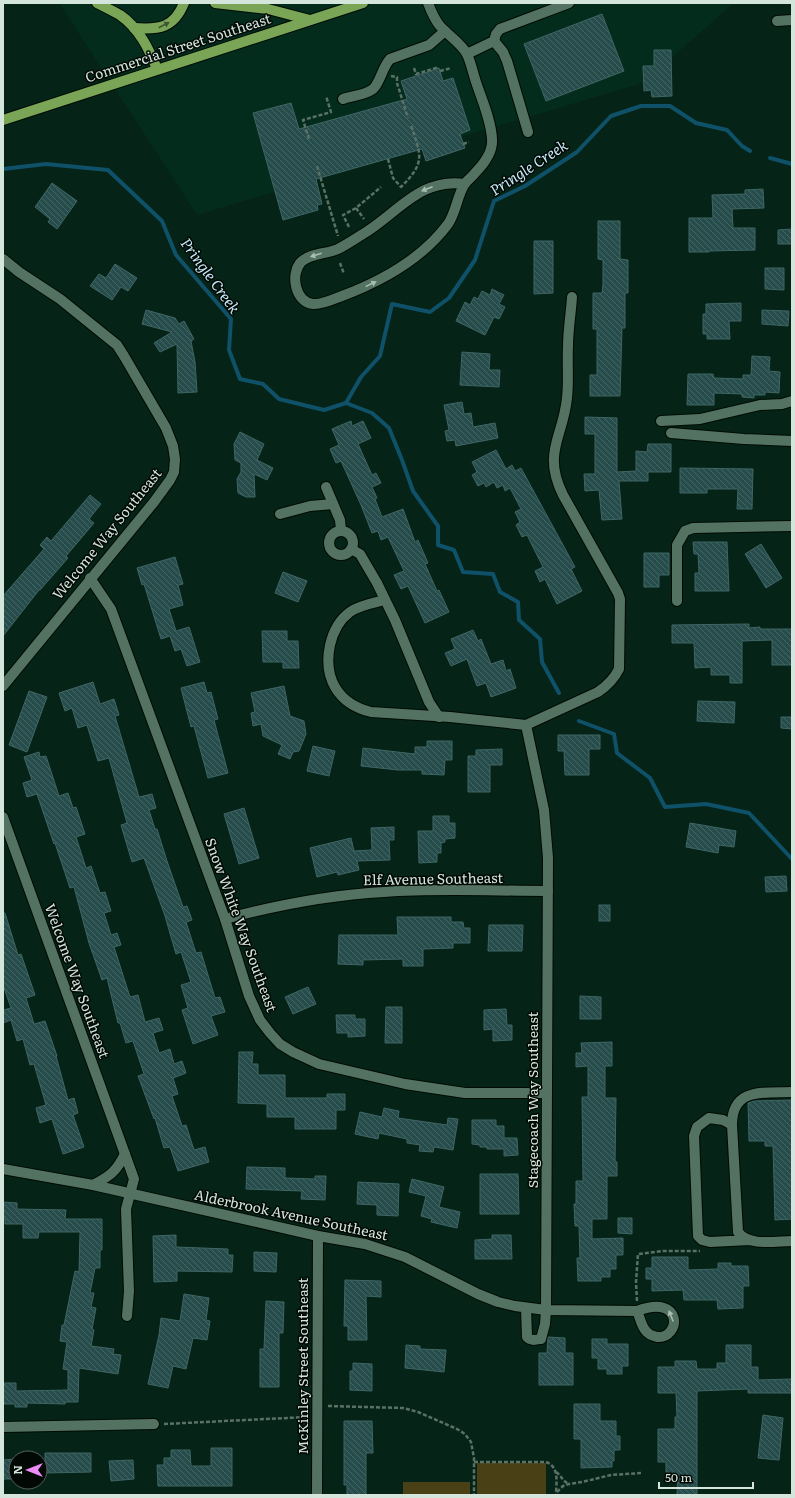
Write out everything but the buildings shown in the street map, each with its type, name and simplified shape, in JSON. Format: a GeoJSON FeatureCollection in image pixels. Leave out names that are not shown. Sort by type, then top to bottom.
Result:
{"type":"FeatureCollection","features":[{"type":"Feature","properties":{"kind":"main road"},"geometry":{"type":"LineString","coordinates":[[98,3],[120,16],[134,28],[149,48],[157,69]]}},
{"type":"Feature","properties":{"kind":"main road"},"geometry":{"type":"LineString","coordinates":[[134,28],[154,29],[167,25],[179,14],[184,3]]}},
{"type":"Feature","properties":{"kind":"main road"},"geometry":{"type":"LineString","coordinates":[[215,3],[268,9],[310,20]]}},
{"type":"Feature","properties":{"kind":"main road","name":"Commercial Street Southeast"},"geometry":{"type":"LineString","coordinates":[[3,120],[363,3]]}},
{"type":"Feature","properties":{"kind":"street"},"geometry":{"type":"LineString","coordinates":[[428,3],[432,14],[439,25],[467,54],[490,124],[492,140],[491,148],[478,171],[464,184],[449,223],[438,236],[415,257],[390,274],[367,286],[327,301],[315,304],[302,297],[297,288],[295,276],[302,261],[341,246],[373,228],[405,201],[423,190],[453,182],[464,184]]}},
{"type":"Feature","properties":{"kind":"street"},"geometry":{"type":"LineString","coordinates":[[467,54],[494,41],[496,34],[500,30],[568,3]]}},
{"type":"Feature","properties":{"kind":"street"},"geometry":{"type":"LineString","coordinates":[[777,21],[792,20]]}},
{"type":"Feature","properties":{"kind":"street"},"geometry":{"type":"LineString","coordinates":[[343,99],[374,88],[390,59],[429,45],[445,31]]}},
{"type":"Feature","properties":{"kind":"street"},"geometry":{"type":"LineString","coordinates":[[494,41],[503,52],[507,60],[528,132]]}},
{"type":"Feature","properties":{"kind":"street","name":"Welcome Way Southeast"},"geometry":{"type":"LineString","coordinates":[[3,259],[19,272],[60,299],[117,345],[166,428],[173,446],[175,459],[174,472],[170,480],[149,508],[90,578],[3,686]]}},
{"type":"Feature","properties":{"kind":"street"},"geometry":{"type":"LineString","coordinates":[[385,600],[359,607],[351,611],[336,628],[332,637],[329,652],[329,674],[333,684],[343,698],[360,709],[371,712],[526,725],[598,692],[611,682],[615,676],[619,669],[620,599],[563,495],[557,483],[554,470],[553,458],[555,445],[566,409],[568,344],[572,297]]}},
{"type":"Feature","properties":{"kind":"street"},"geometry":{"type":"LineString","coordinates":[[661,421],[700,419],[760,405],[782,404],[792,401]]}},
{"type":"Feature","properties":{"kind":"street"},"geometry":{"type":"LineString","coordinates":[[671,433],[792,441]]}},
{"type":"Feature","properties":{"kind":"street"},"geometry":{"type":"LineString","coordinates":[[326,487],[340,520],[341,530]]}},
{"type":"Feature","properties":{"kind":"street"},"geometry":{"type":"LineString","coordinates":[[280,514],[314,506],[333,504]]}},
{"type":"Feature","properties":{"kind":"street"},"geometry":{"type":"LineString","coordinates":[[678,601],[677,545],[685,531],[693,528],[792,526]]}},
{"type":"Feature","properties":{"kind":"street"},"geometry":{"type":"LineString","coordinates":[[341,530],[348,532],[353,538],[353,546],[351,549],[341,555],[337,554],[331,549],[329,540],[333,533],[341,530]]}},
{"type":"Feature","properties":{"kind":"street"},"geometry":{"type":"LineString","coordinates":[[351,549],[360,554],[377,583],[395,620],[429,702],[439,717]]}},
{"type":"Feature","properties":{"kind":"street","name":"Snow White Way Southeast"},"geometry":{"type":"LineString","coordinates":[[90,578],[111,610],[225,919],[250,996],[260,1020],[280,1044],[319,1064],[405,1084],[465,1093],[547,1093]]}},
{"type":"Feature","properties":{"kind":"street","name":"Stagecoach Way Southeast"},"geometry":{"type":"LineString","coordinates":[[526,725],[546,820],[548,858],[546,1310],[545,1324],[541,1339],[535,1340],[527,1337],[526,1308]]}},
{"type":"Feature","properties":{"kind":"street","name":"Welcome Way Southeast"},"geometry":{"type":"LineString","coordinates":[[3,817],[134,1179],[126,1209],[129,1291],[127,1316]]}},
{"type":"Feature","properties":{"kind":"street","name":"Elf Avenue Southeast"},"geometry":{"type":"LineString","coordinates":[[225,919],[266,908],[300,902],[383,892],[412,890],[548,891]]}},
{"type":"Feature","properties":{"kind":"street"},"geometry":{"type":"LineString","coordinates":[[792,1092],[756,1093],[744,1097],[734,1110],[732,1125],[738,1232],[744,1238],[750,1240],[792,1241]]}},
{"type":"Feature","properties":{"kind":"street"},"geometry":{"type":"LineString","coordinates":[[732,1125],[724,1120],[709,1118],[697,1127],[694,1136],[698,1236],[702,1240],[710,1242],[750,1240]]}},
{"type":"Feature","properties":{"kind":"street"},"geometry":{"type":"LineString","coordinates":[[93,1186],[112,1174],[119,1167],[125,1154]]}},
{"type":"Feature","properties":{"kind":"street","name":"Alderbrook Avenue Southeast"},"geometry":{"type":"LineString","coordinates":[[3,1168],[93,1186],[318,1236],[365,1244],[405,1257],[478,1294],[498,1302],[526,1308],[546,1310],[637,1311]]}},
{"type":"Feature","properties":{"kind":"street","name":"McKinley Street Southeast"},"geometry":{"type":"LineString","coordinates":[[317,1495],[318,1236]]}},
{"type":"Feature","properties":{"kind":"street"},"geometry":{"type":"LineString","coordinates":[[3,1427],[154,1424]]}},
{"type":"Feature","properties":{"kind":"path"},"geometry":{"type":"LineString","coordinates":[[414,68],[416,74],[436,68],[437,69]]}},
{"type":"Feature","properties":{"kind":"path"},"geometry":{"type":"LineString","coordinates":[[440,71],[451,68]]}},
{"type":"Feature","properties":{"kind":"path"},"geometry":{"type":"LineString","coordinates":[[395,77],[397,77],[397,83],[408,118]]}},
{"type":"Feature","properties":{"kind":"path"},"geometry":{"type":"LineString","coordinates":[[309,139],[303,120],[331,112],[326,96]]}},
{"type":"Feature","properties":{"kind":"path"},"geometry":{"type":"LineString","coordinates":[[388,159],[394,178],[401,187],[414,172],[420,158],[411,125]]}},
{"type":"Feature","properties":{"kind":"path"},"geometry":{"type":"LineString","coordinates":[[464,144],[469,142]]}},
{"type":"Feature","properties":{"kind":"path"},"geometry":{"type":"LineString","coordinates":[[317,166],[341,246]]}},
{"type":"Feature","properties":{"kind":"path"},"geometry":{"type":"LineString","coordinates":[[349,227],[343,215],[356,208],[381,187]]}},
{"type":"Feature","properties":{"kind":"path"},"geometry":{"type":"LineString","coordinates":[[356,208],[364,219]]}},
{"type":"Feature","properties":{"kind":"path"},"geometry":{"type":"LineString","coordinates":[[340,263],[344,274]]}},
{"type":"Feature","properties":{"kind":"path"},"geometry":{"type":"LineString","coordinates":[[637,1311],[636,1282],[638,1254],[662,1251],[700,1252]]}},
{"type":"Feature","properties":{"kind":"path"},"geometry":{"type":"LineString","coordinates":[[317,1405],[394,1407],[418,1412],[457,1429],[465,1434],[471,1442],[474,1462],[474,1495]]}},
{"type":"Feature","properties":{"kind":"path"},"geometry":{"type":"LineString","coordinates":[[154,1424],[317,1416]]}},
{"type":"Feature","properties":{"kind":"path"},"geometry":{"type":"LineString","coordinates":[[474,1462],[546,1462],[554,1466],[556,1472],[556,1494]]}},
{"type":"Feature","properties":{"kind":"path"},"geometry":{"type":"LineString","coordinates":[[556,1472],[564,1482],[569,1484]]}},
{"type":"Feature","properties":{"kind":"path"},"geometry":{"type":"LineString","coordinates":[[556,1494],[563,1486],[569,1484],[611,1475],[641,1473]]}},
{"type":"Feature","properties":{"kind":"shaded area"},"geometry":{"type":"Polygon","coordinates":[[[59,3],[734,3],[643,83],[197,215],[59,3]]]}},
{"type":"Feature","properties":{"kind":"shaded area"},"geometry":{"type":"Polygon","coordinates":[[[477,1463],[546,1463],[546,1495],[477,1495],[477,1463]]]}},
{"type":"Feature","properties":{"kind":"shaded area"},"geometry":{"type":"Polygon","coordinates":[[[403,1482],[470,1482],[470,1495],[403,1495],[403,1482]]]}},
{"type":"Feature","properties":{"kind":"waterway","name":"Pringle Creek"},"geometry":{"type":"LineString","coordinates":[[3,169],[46,164],[108,170],[162,221],[176,255],[231,319],[229,350],[240,379],[263,384],[279,399],[324,410],[346,403],[361,377],[380,356],[392,304],[430,312],[449,298],[475,260],[494,201],[525,186],[577,152],[611,116],[641,106],[670,106],[696,123],[727,130],[742,146],[750,151]]}},
{"type":"Feature","properties":{"kind":"waterway","name":"Pringle Creek"},"geometry":{"type":"LineString","coordinates":[[770,158],[792,164]]}},
{"type":"Feature","properties":{"kind":"waterway"},"geometry":{"type":"LineString","coordinates":[[346,403],[372,413],[389,428],[413,491],[438,526],[438,545],[454,550],[463,572],[493,574],[500,592],[518,602],[519,620],[540,639],[542,662],[559,693]]}},
{"type":"Feature","properties":{"kind":"waterway"},"geometry":{"type":"LineString","coordinates":[[579,721],[614,734],[617,753],[650,778],[665,807],[706,804],[749,813],[792,859]]}}]}
